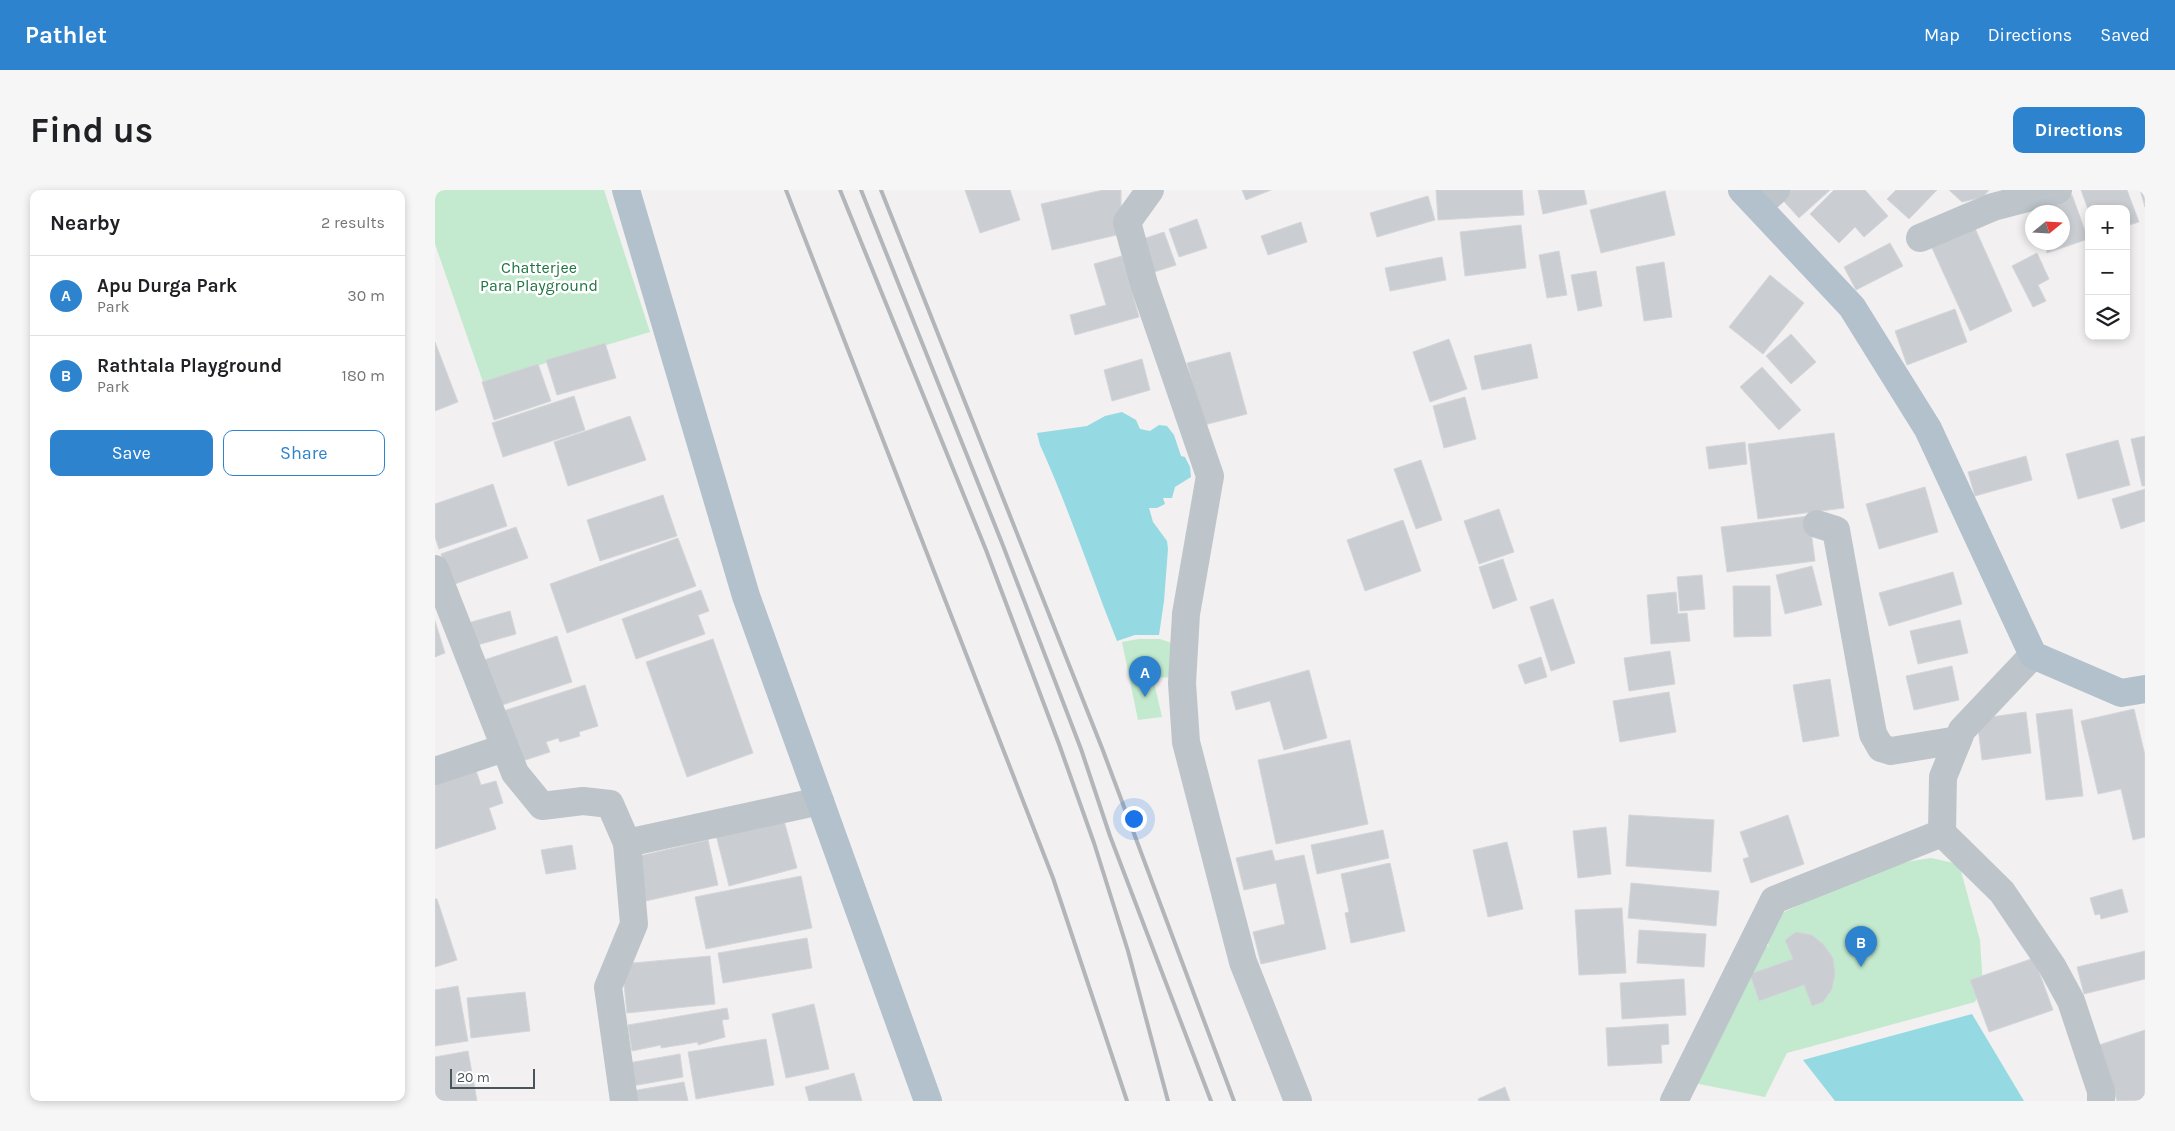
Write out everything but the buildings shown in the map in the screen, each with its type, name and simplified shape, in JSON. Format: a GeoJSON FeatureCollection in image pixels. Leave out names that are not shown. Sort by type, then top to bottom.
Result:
{"type":"FeatureCollection","features":[{"type":"Feature","properties":{"kind":"main road"},"geometry":{"type":"LineString","coordinates":[[626,190],[746,596],[928,1101]]}},
{"type":"Feature","properties":{"kind":"main road"},"geometry":{"type":"LineString","coordinates":[[1759,195],[1852,307],[1928,429],[2033,655],[2121,692],[2145,689]]}},
{"type":"Feature","properties":{"kind":"street"},"geometry":{"type":"LineString","coordinates":[[1150,190],[1127,222],[1144,284],[1210,476],[1186,614],[1181,683],[1186,742],[1243,962],[1298,1101]]}},
{"type":"Feature","properties":{"kind":"street"},"geometry":{"type":"LineString","coordinates":[[1920,238],[1993,207],[2057,190]]}},
{"type":"Feature","properties":{"kind":"street"},"geometry":{"type":"LineString","coordinates":[[1817,524],[1836,530],[1873,734],[1881,748],[1891,751],[1957,740]]}},
{"type":"Feature","properties":{"kind":"street"},"geometry":{"type":"LineString","coordinates":[[435,569],[515,774],[542,806],[583,801],[610,804],[627,843],[634,924],[608,988],[624,1101]]}},
{"type":"Feature","properties":{"kind":"street"},"geometry":{"type":"LineString","coordinates":[[2033,655],[1962,730],[1943,777],[1942,833],[2002,892],[2053,966],[2071,1001],[2101,1091],[2101,1101]]}},
{"type":"Feature","properties":{"kind":"street"},"geometry":{"type":"LineString","coordinates":[[435,771],[504,748]]}},
{"type":"Feature","properties":{"kind":"street"},"geometry":{"type":"LineString","coordinates":[[627,843],[821,800]]}},
{"type":"Feature","properties":{"kind":"street"},"geometry":{"type":"LineString","coordinates":[[1673,1101],[1774,900],[1942,833]]}},
{"type":"Feature","properties":{"kind":"green space","name":"Chatterjee Para Playground"},"geometry":{"type":"Polygon","coordinates":[[[435,190],[604,190],[650,332],[483,382],[435,244],[435,190]]]}},
{"type":"Feature","properties":{"kind":"green space"},"geometry":{"type":"Polygon","coordinates":[[[1139,639],[1160,639],[1180,646],[1172,677],[1153,678],[1162,717],[1138,720],[1122,642],[1139,639]]]}},
{"type":"Feature","properties":{"kind":"green space"},"geometry":{"type":"Polygon","coordinates":[[[1931,858],[1959,864],[1980,940],[1983,986],[1975,1002],[1787,1053],[1765,1097],[1689,1082],[1756,939],[1769,947],[1761,922],[1865,875],[1909,862],[1931,858]]]}},
{"type":"Feature","properties":{"kind":"water"},"geometry":{"type":"Polygon","coordinates":[[[1122,412],[1136,420],[1140,429],[1150,431],[1159,425],[1167,426],[1174,435],[1181,456],[1185,457],[1190,467],[1191,477],[1175,487],[1172,498],[1163,498],[1165,504],[1157,508],[1149,508],[1153,522],[1167,541],[1168,549],[1159,635],[1135,635],[1117,641],[1040,445],[1037,433],[1087,426],[1105,416],[1122,412]]]}},
{"type":"Feature","properties":{"kind":"water"},"geometry":{"type":"Polygon","coordinates":[[[1972,1014],[2024,1101],[1835,1101],[1803,1060],[1972,1014]]]}},
{"type":"Feature","properties":{"kind":"railway"},"geometry":{"type":"LineString","coordinates":[[786,190],[1053,878],[1127,1101]]}},
{"type":"Feature","properties":{"kind":"railway"},"geometry":{"type":"LineString","coordinates":[[840,190],[986,550],[1059,744],[1094,843],[1128,951],[1168,1101]]}},
{"type":"Feature","properties":{"kind":"railway"},"geometry":{"type":"LineString","coordinates":[[861,190],[1002,543],[1081,749],[1110,836],[1211,1101]]}},
{"type":"Feature","properties":{"kind":"railway"},"geometry":{"type":"LineString","coordinates":[[881,190],[1102,748],[1234,1101]]}},
{"type":"Feature","properties":{"kind":"place","name":"Apu Durga Park"},"geometry":{"type":"Point","coordinates":[1145,697]}},
{"type":"Feature","properties":{"kind":"place","name":"Rathtala Playground"},"geometry":{"type":"Point","coordinates":[1861,967]}}]}
